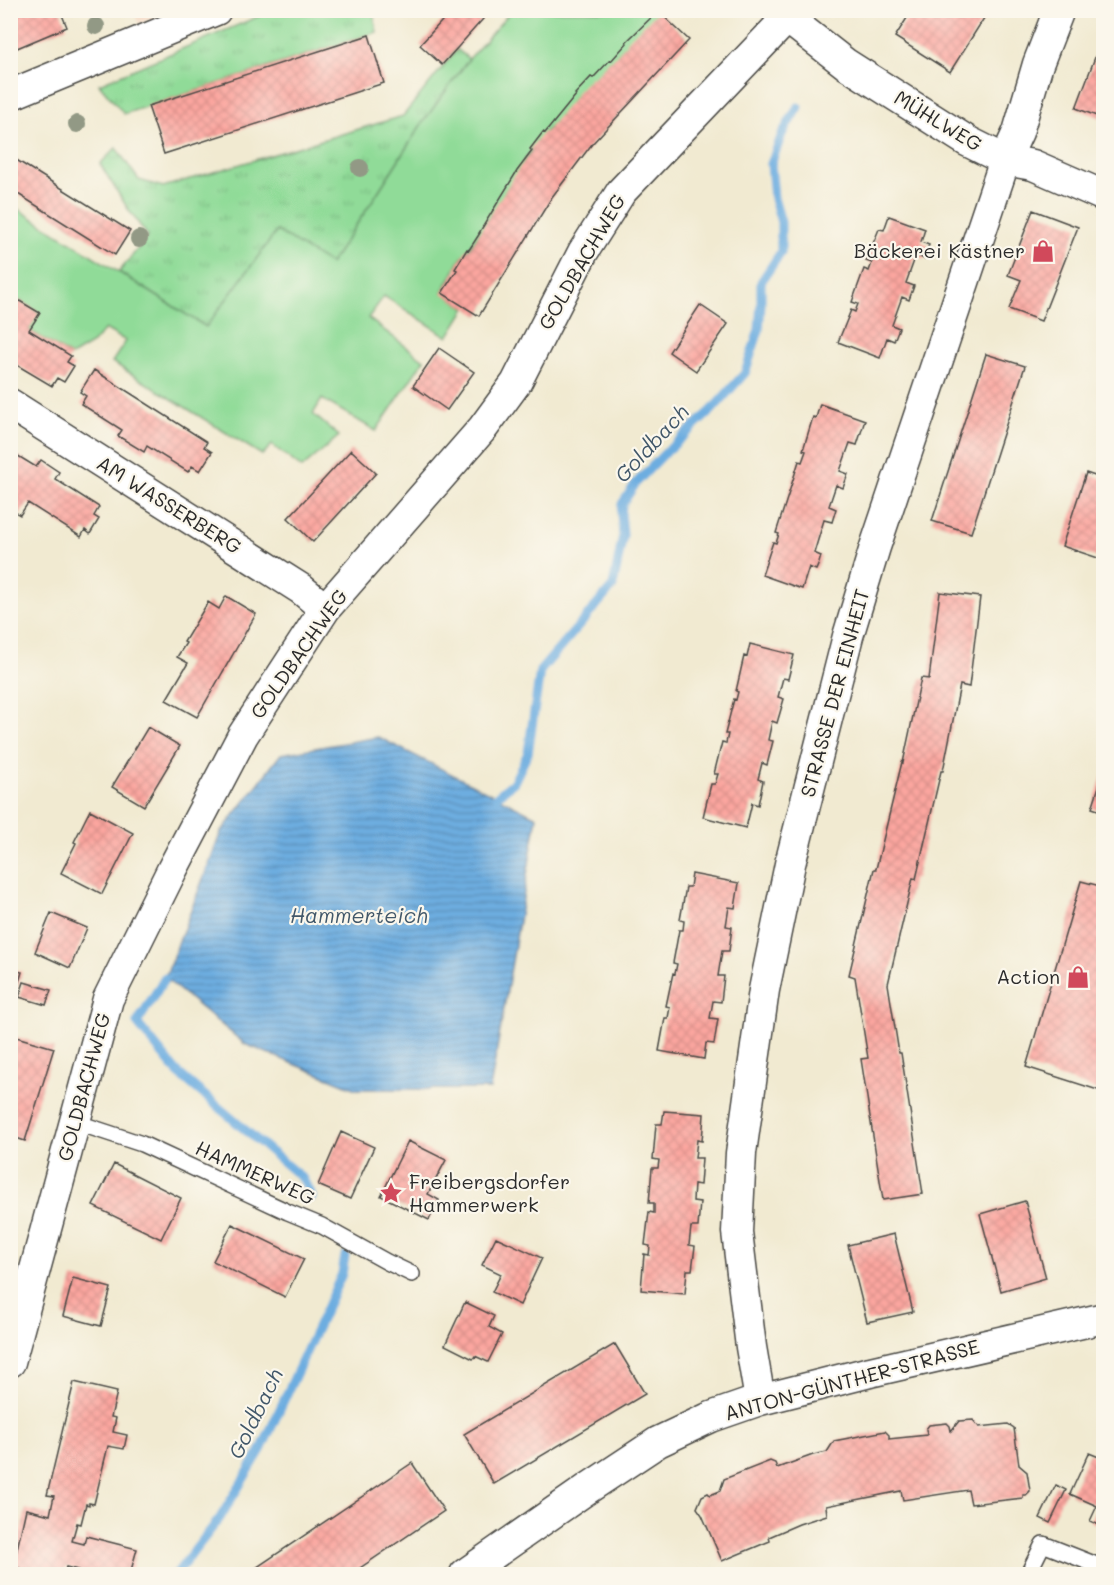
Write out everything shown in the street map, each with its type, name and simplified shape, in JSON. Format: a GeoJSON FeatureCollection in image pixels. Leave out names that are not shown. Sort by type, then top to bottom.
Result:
{"type":"FeatureCollection","features":[{"type":"Feature","properties":{"kind":"street"},"geometry":{"type":"LineString","coordinates":[[10,95],[216,10]]}},
{"type":"Feature","properties":{"kind":"street","name":"STRASSE DER EINHEIT"},"geometry":{"type":"LineString","coordinates":[[760,1400],[737,1232],[741,1153],[764,990],[790,864],[848,636],[879,536],[1005,160],[1018,132],[1038,64],[1059,10]]}},
{"type":"Feature","properties":{"kind":"street","name":"MÜHLWEG"},"geometry":{"type":"LineString","coordinates":[[782,14],[846,64],[967,141],[1005,160],[1033,165],[1104,196]]}},
{"type":"Feature","properties":{"kind":"street","name":"GOLDBACHWEG"},"geometry":{"type":"LineString","coordinates":[[10,1362],[108,999],[243,735],[325,609],[483,428],[516,383],[583,252],[621,192],[782,14]]}},
{"type":"Feature","properties":{"kind":"street","name":"AM WASSERBERG"},"geometry":{"type":"LineString","coordinates":[[10,404],[301,589],[325,609]]}},
{"type":"Feature","properties":{"kind":"street","name":"ANTON-GÜNTHER-STRASSE"},"geometry":{"type":"LineString","coordinates":[[465,1575],[586,1489],[658,1442],[711,1417],[760,1400],[870,1372],[1104,1318]]}},
{"type":"Feature","properties":{"kind":"lane","name":"HAMMERWEG"},"geometry":{"type":"LineString","coordinates":[[75,1122],[142,1144],[322,1226],[412,1274]]}},
{"type":"Feature","properties":{"kind":"lane"},"geometry":{"type":"LineString","coordinates":[[1028,1575],[1043,1544],[1104,1568]]}},
{"type":"Feature","properties":{"kind":"shaded area"},"geometry":{"type":"Polygon","coordinates":[[[133,11],[170,11],[139,24],[133,11]]]}},
{"type":"Feature","properties":{"kind":"green space"},"geometry":{"type":"Polygon","coordinates":[[[271,11],[373,11],[377,32],[124,114],[99,84],[271,11]]]}},
{"type":"Feature","properties":{"kind":"green space"},"geometry":{"type":"Polygon","coordinates":[[[511,11],[660,11],[537,141],[442,292],[466,308],[448,337],[384,296],[368,318],[424,360],[376,431],[322,399],[313,414],[339,436],[302,468],[272,445],[262,455],[112,362],[126,341],[105,329],[93,343],[71,356],[29,330],[39,313],[11,295],[10,204],[206,327],[277,231],[330,264],[421,125],[469,59],[511,11]]]}},
{"type":"Feature","properties":{"kind":"green space"},"geometry":{"type":"Polygon","coordinates":[[[457,49],[469,59],[421,125],[329,265],[277,231],[206,327],[119,272],[148,236],[100,164],[116,148],[139,180],[163,187],[403,116],[457,49]]]}},
{"type":"Feature","properties":{"kind":"water","name":"Hammerteich"},"geometry":{"type":"Polygon","coordinates":[[[378,737],[537,817],[490,1089],[356,1089],[245,1044],[165,978],[221,832],[281,754],[378,737]]]}},
{"type":"Feature","properties":{"kind":"building"},"geometry":{"type":"Polygon","coordinates":[[[10,10],[60,10],[67,27],[10,51],[10,10]]]}},
{"type":"Feature","properties":{"kind":"building"},"geometry":{"type":"Polygon","coordinates":[[[452,10],[491,10],[442,65],[420,45],[452,10]]]}},
{"type":"Feature","properties":{"kind":"building"},"geometry":{"type":"Polygon","coordinates":[[[912,10],[979,10],[986,15],[950,72],[895,37],[912,10]]]}},
{"type":"Feature","properties":{"kind":"building"},"geometry":{"type":"Polygon","coordinates":[[[658,11],[689,40],[592,144],[552,197],[479,316],[442,293],[467,249],[469,250],[517,171],[532,151],[530,149],[543,132],[545,133],[591,77],[593,78],[611,61],[626,42],[658,11]]]}},
{"type":"Feature","properties":{"kind":"building"},"geometry":{"type":"Polygon","coordinates":[[[369,35],[384,83],[164,154],[148,106],[369,35]]]}},
{"type":"Feature","properties":{"kind":"building"},"geometry":{"type":"Polygon","coordinates":[[[1100,44],[1104,46],[1104,119],[1076,108],[1100,44]]]}},
{"type":"Feature","properties":{"kind":"building"},"geometry":{"type":"Polygon","coordinates":[[[10,156],[130,231],[115,255],[10,189],[10,156]]]}},
{"type":"Feature","properties":{"kind":"building","name":"Bäckerei Kästner"},"geometry":{"type":"Polygon","coordinates":[[[1033,210],[1078,227],[1041,321],[1009,309],[1021,280],[1008,275],[1033,210]]]}},
{"type":"Feature","properties":{"kind":"building"},"geometry":{"type":"Polygon","coordinates":[[[889,216],[925,229],[921,242],[929,245],[924,259],[916,255],[906,283],[914,286],[909,300],[902,297],[892,325],[899,328],[894,341],[887,338],[880,358],[838,342],[851,310],[855,312],[858,304],[852,302],[864,269],[869,271],[872,263],[866,261],[879,229],[884,230],[889,216]]]}},
{"type":"Feature","properties":{"kind":"building"},"geometry":{"type":"Polygon","coordinates":[[[18,300],[40,313],[29,330],[71,356],[67,362],[74,366],[64,382],[57,378],[52,386],[10,361],[10,312],[18,300]]]}},
{"type":"Feature","properties":{"kind":"building"},"geometry":{"type":"Polygon","coordinates":[[[700,305],[728,324],[696,371],[669,352],[700,305]]]}},
{"type":"Feature","properties":{"kind":"building"},"geometry":{"type":"Polygon","coordinates":[[[439,348],[474,372],[447,410],[413,386],[439,348]]]}},
{"type":"Feature","properties":{"kind":"building"},"geometry":{"type":"Polygon","coordinates":[[[986,354],[1025,366],[971,533],[932,521],[986,354]]]}},
{"type":"Feature","properties":{"kind":"building"},"geometry":{"type":"Polygon","coordinates":[[[94,370],[207,442],[204,447],[212,452],[200,471],[192,466],[188,472],[147,446],[144,452],[118,436],[122,430],[81,404],[86,396],[80,392],[94,370]]]}},
{"type":"Feature","properties":{"kind":"building"},"geometry":{"type":"Polygon","coordinates":[[[820,404],[865,420],[857,445],[850,443],[840,471],[848,474],[843,488],[836,485],[829,506],[836,509],[832,522],[824,520],[814,553],[821,556],[819,563],[816,570],[809,567],[802,589],[762,575],[773,542],[776,543],[779,534],[776,533],[799,461],[802,462],[806,451],[803,450],[813,417],[816,418],[820,404]]]}},
{"type":"Feature","properties":{"kind":"building"},"geometry":{"type":"Polygon","coordinates":[[[351,450],[376,473],[313,542],[288,518],[351,450]]]}},
{"type":"Feature","properties":{"kind":"building"},"geometry":{"type":"Polygon","coordinates":[[[10,451],[36,467],[41,460],[59,472],[55,479],[99,507],[94,516],[99,519],[90,534],[85,530],[81,537],[28,503],[20,515],[10,509],[10,451]]]}},
{"type":"Feature","properties":{"kind":"building"},"geometry":{"type":"Polygon","coordinates":[[[1086,473],[1104,479],[1104,560],[1062,546],[1086,473]]]}},
{"type":"Feature","properties":{"kind":"building"},"geometry":{"type":"Polygon","coordinates":[[[940,592],[980,597],[969,687],[960,685],[943,771],[941,771],[916,879],[913,878],[888,984],[923,1194],[883,1200],[861,1059],[868,1058],[855,977],[849,975],[874,869],[876,869],[903,763],[921,678],[929,679],[940,592]]]}},
{"type":"Feature","properties":{"kind":"building"},"geometry":{"type":"Polygon","coordinates":[[[226,596],[256,614],[197,717],[166,700],[188,663],[177,657],[186,643],[184,642],[208,602],[219,609],[226,596]]]}},
{"type":"Feature","properties":{"kind":"building"},"geometry":{"type":"Polygon","coordinates":[[[750,644],[794,655],[788,679],[783,678],[778,697],[784,699],[777,723],[772,721],[768,740],[773,741],[767,765],[762,763],[758,779],[763,781],[758,805],[752,803],[746,828],[703,817],[711,784],[715,784],[718,774],[714,774],[722,742],[726,743],[728,734],[725,734],[738,692],[736,691],[744,656],[747,657],[750,644]]]}},
{"type":"Feature","properties":{"kind":"building"},"geometry":{"type":"Polygon","coordinates":[[[148,727],[180,746],[144,806],[112,787],[148,727]]]}},
{"type":"Feature","properties":{"kind":"building"},"geometry":{"type":"Polygon","coordinates":[[[1104,774],[1104,812],[1092,808],[1104,774]]]}},
{"type":"Feature","properties":{"kind":"building"},"geometry":{"type":"Polygon","coordinates":[[[90,810],[133,833],[102,894],[61,873],[90,810]]]}},
{"type":"Feature","properties":{"kind":"building"},"geometry":{"type":"Polygon","coordinates":[[[692,874],[739,883],[735,908],[729,907],[726,926],[732,927],[729,951],[722,951],[718,976],[724,976],[721,1002],[713,1001],[710,1018],[718,1019],[714,1044],[706,1043],[704,1059],[659,1051],[665,1018],[668,1018],[670,1007],[666,1006],[677,964],[673,963],[679,930],[683,930],[684,921],[680,920],[686,887],[690,887],[692,874]]]}},
{"type":"Feature","properties":{"kind":"building","name":"Action"},"geometry":{"type":"Polygon","coordinates":[[[1081,881],[1104,887],[1104,1092],[1026,1067],[1081,881]]]}},
{"type":"Feature","properties":{"kind":"building"},"geometry":{"type":"Polygon","coordinates":[[[51,913],[87,928],[70,968],[35,952],[51,913]]]}},
{"type":"Feature","properties":{"kind":"building"},"geometry":{"type":"Polygon","coordinates":[[[10,953],[17,955],[13,970],[22,972],[17,988],[10,986],[10,953]]]}},
{"type":"Feature","properties":{"kind":"building"},"geometry":{"type":"Polygon","coordinates":[[[24,982],[51,990],[46,1005],[19,997],[24,982]]]}},
{"type":"Feature","properties":{"kind":"building"},"geometry":{"type":"Polygon","coordinates":[[[13,1036],[54,1048],[25,1141],[10,1136],[10,1043],[13,1036]]]}},
{"type":"Feature","properties":{"kind":"building"},"geometry":{"type":"Polygon","coordinates":[[[664,1111],[704,1114],[702,1141],[697,1140],[695,1158],[702,1158],[700,1185],[694,1184],[693,1201],[700,1202],[698,1227],[691,1227],[689,1245],[695,1246],[692,1270],[687,1270],[685,1294],[641,1290],[644,1254],[649,1255],[650,1246],[645,1245],[649,1212],[654,1213],[654,1203],[649,1203],[652,1168],[658,1168],[659,1160],[653,1159],[656,1124],[662,1124],[664,1111]]]}},
{"type":"Feature","properties":{"kind":"building"},"geometry":{"type":"Polygon","coordinates":[[[341,1132],[374,1147],[350,1199],[318,1185],[341,1132]]]}},
{"type":"Feature","properties":{"kind":"building"},"geometry":{"type":"Polygon","coordinates":[[[408,1141],[446,1160],[428,1194],[439,1200],[429,1220],[381,1196],[408,1141]]]}},
{"type":"Feature","properties":{"kind":"building"},"geometry":{"type":"Polygon","coordinates":[[[114,1164],[181,1198],[161,1239],[93,1206],[114,1164]]]}},
{"type":"Feature","properties":{"kind":"building"},"geometry":{"type":"Polygon","coordinates":[[[1025,1201],[1046,1278],[1001,1291],[980,1214],[1025,1201]]]}},
{"type":"Feature","properties":{"kind":"building"},"geometry":{"type":"Polygon","coordinates":[[[232,1224],[304,1259],[285,1297],[213,1261],[232,1224]]]}},
{"type":"Feature","properties":{"kind":"building"},"geometry":{"type":"Polygon","coordinates":[[[894,1234],[913,1312],[867,1322],[848,1245],[894,1234]]]}},
{"type":"Feature","properties":{"kind":"building"},"geometry":{"type":"Polygon","coordinates":[[[496,1237],[542,1258],[520,1305],[492,1292],[501,1274],[482,1265],[496,1237]]]}},
{"type":"Feature","properties":{"kind":"building"},"geometry":{"type":"Polygon","coordinates":[[[73,1278],[111,1288],[101,1326],[63,1316],[73,1278]]]}},
{"type":"Feature","properties":{"kind":"building"},"geometry":{"type":"Polygon","coordinates":[[[465,1302],[494,1316],[489,1327],[502,1334],[488,1362],[475,1356],[473,1359],[445,1345],[465,1302]]]}},
{"type":"Feature","properties":{"kind":"building"},"geometry":{"type":"Polygon","coordinates":[[[615,1344],[645,1394],[494,1484],[464,1434],[615,1344]]]}},
{"type":"Feature","properties":{"kind":"building"},"geometry":{"type":"Polygon","coordinates":[[[74,1382],[117,1392],[111,1417],[116,1418],[113,1432],[127,1435],[124,1449],[108,1446],[94,1504],[86,1504],[81,1524],[77,1523],[72,1541],[84,1544],[86,1536],[137,1549],[130,1574],[77,1574],[78,1570],[66,1567],[64,1574],[46,1574],[13,1567],[26,1509],[50,1515],[54,1496],[47,1495],[74,1382]]]}},
{"type":"Feature","properties":{"kind":"building"},"geometry":{"type":"Polygon","coordinates":[[[973,1420],[979,1427],[1008,1424],[1014,1428],[1019,1465],[1027,1472],[1030,1491],[1023,1495],[1023,1498],[971,1504],[968,1490],[903,1500],[901,1491],[826,1506],[827,1515],[769,1537],[770,1541],[722,1561],[697,1508],[702,1496],[720,1491],[724,1479],[770,1461],[775,1463],[777,1468],[827,1452],[834,1441],[885,1431],[889,1439],[927,1435],[926,1429],[929,1425],[947,1423],[951,1431],[959,1421],[973,1420]]]}},
{"type":"Feature","properties":{"kind":"building"},"geometry":{"type":"Polygon","coordinates":[[[1089,1453],[1104,1459],[1104,1527],[1090,1521],[1097,1506],[1070,1494],[1089,1453]]]}},
{"type":"Feature","properties":{"kind":"building"},"geometry":{"type":"Polygon","coordinates":[[[412,1463],[444,1511],[351,1574],[247,1574],[412,1463]]]}},
{"type":"Feature","properties":{"kind":"building"},"geometry":{"type":"Polygon","coordinates":[[[1056,1485],[1066,1490],[1050,1523],[1040,1518],[1056,1485]]]}},
{"type":"Feature","properties":{"kind":"waterway","name":"Goldbach"},"geometry":{"type":"LineString","coordinates":[[496,797],[514,782],[528,753],[540,671],[613,586],[623,535],[622,504],[636,483],[712,410],[745,373],[759,330],[761,282],[781,252],[781,222],[774,198],[771,164],[782,134],[798,107]]}},
{"type":"Feature","properties":{"kind":"waterway","name":"Goldbach"},"geometry":{"type":"LineString","coordinates":[[165,978],[137,1023],[177,1072],[303,1179],[312,1197]]}},
{"type":"Feature","properties":{"kind":"waterway","name":"Goldbach"},"geometry":{"type":"LineString","coordinates":[[176,1574],[220,1518],[261,1450],[342,1274],[345,1256]]}},
{"type":"Feature","properties":{"kind":"place","name":"Bäckerei Kästner"},"geometry":{"type":"Point","coordinates":[1043,251]}},
{"type":"Feature","properties":{"kind":"place","name":"Action"},"geometry":{"type":"Point","coordinates":[1078,977]}},
{"type":"Feature","properties":{"kind":"place","name":"Freibergsdorfer Hammerwerk"},"geometry":{"type":"Point","coordinates":[391,1193]}}]}
